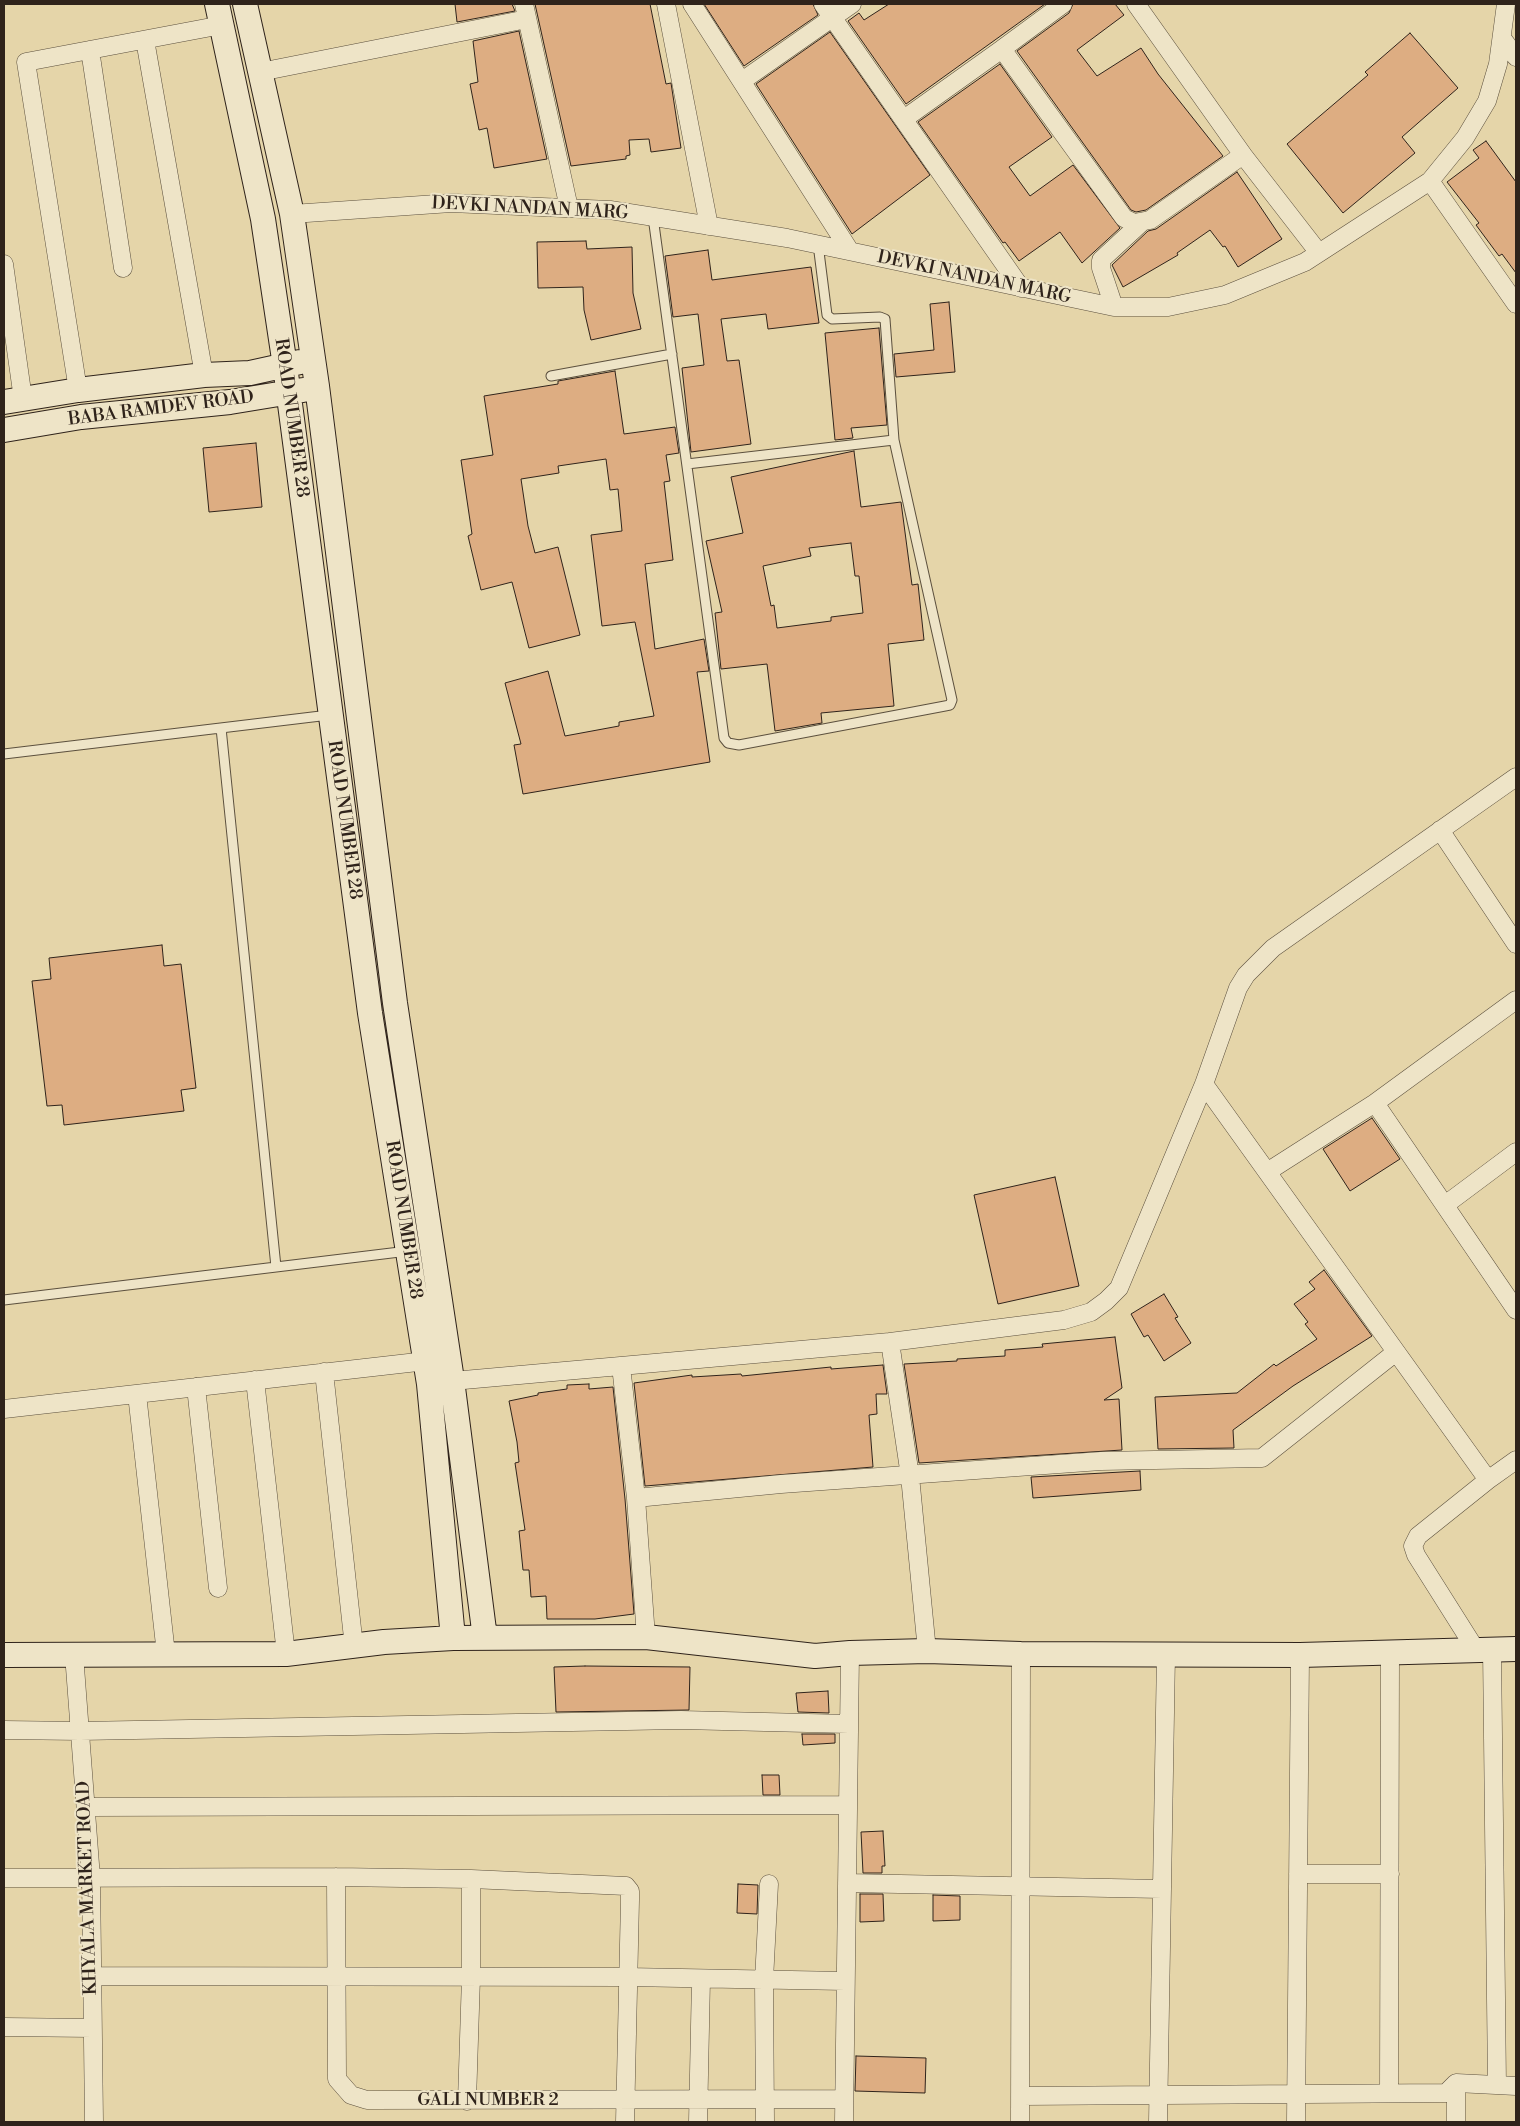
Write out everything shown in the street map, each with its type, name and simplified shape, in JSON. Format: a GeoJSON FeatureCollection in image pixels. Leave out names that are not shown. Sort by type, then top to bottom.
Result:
{"type":"FeatureCollection","features":[{"type":"Feature","properties":{"kind":"street","name":"ROAD NUMBER 28"},"geometry":{"type":"LineString","coordinates":[[245,4],[292,214],[317,386],[395,1003],[432,1247],[443,1374],[453,1638]]}},
{"type":"Feature","properties":{"kind":"street"},"geometry":{"type":"LineString","coordinates":[[666,4],[709,226]]}},
{"type":"Feature","properties":{"kind":"street"},"geometry":{"type":"LineString","coordinates":[[692,4],[850,251]]}},
{"type":"Feature","properties":{"kind":"street"},"geometry":{"type":"LineString","coordinates":[[742,81],[828,10],[852,4]]}},
{"type":"Feature","properties":{"kind":"street"},"geometry":{"type":"LineString","coordinates":[[904,119],[1064,4]]}},
{"type":"Feature","properties":{"kind":"street"},"geometry":{"type":"LineString","coordinates":[[1136,4],[1243,155],[1319,253]]}},
{"type":"Feature","properties":{"kind":"street","name":"DEVKI NANDAN MARG"},"geometry":{"type":"LineString","coordinates":[[292,214],[451,203],[610,210],[818,244],[1114,308],[1168,307],[1225,295],[1305,262],[1430,181],[1465,138],[1487,101],[1494,82],[1506,4]]}},
{"type":"Feature","properties":{"kind":"street"},"geometry":{"type":"LineString","coordinates":[[828,10],[1021,288]]}},
{"type":"Feature","properties":{"kind":"street"},"geometry":{"type":"LineString","coordinates":[[260,72],[525,11],[569,208]]}},
{"type":"Feature","properties":{"kind":"street","name":"ROAD NUMBER 28"},"geometry":{"type":"LineString","coordinates":[[220,14],[263,219],[289,394],[370,1013],[425,1360],[443,1374],[485,1638]]}},
{"type":"Feature","properties":{"kind":"street"},"geometry":{"type":"LineString","coordinates":[[78,390],[26,62],[145,40],[220,14]]}},
{"type":"Feature","properties":{"kind":"street"},"geometry":{"type":"LineString","coordinates":[[1502,38],[1516,57]]}},
{"type":"Feature","properties":{"kind":"street"},"geometry":{"type":"LineString","coordinates":[[145,40],[204,376]]}},
{"type":"Feature","properties":{"kind":"street"},"geometry":{"type":"LineString","coordinates":[[1002,49],[1124,218],[1134,223],[1150,220],[1243,155]]}},
{"type":"Feature","properties":{"kind":"street"},"geometry":{"type":"LineString","coordinates":[[90,50],[123,268]]}},
{"type":"Feature","properties":{"kind":"street"},"geometry":{"type":"LineString","coordinates":[[1430,181],[1516,304]]}},
{"type":"Feature","properties":{"kind":"street"},"geometry":{"type":"LineString","coordinates":[[1114,308],[1101,268],[1101,260],[1141,223]]}},
{"type":"Feature","properties":{"kind":"street"},"geometry":{"type":"LineString","coordinates":[[4,264],[13,401],[78,390],[204,376],[250,373],[313,359]]}},
{"type":"Feature","properties":{"kind":"street","name":"BABA RAMDEV ROAD"},"geometry":{"type":"LineString","coordinates":[[4,430],[81,416],[289,394],[317,386]]}},
{"type":"Feature","properties":{"kind":"street"},"geometry":{"type":"LineString","coordinates":[[443,1374],[621,1366],[890,1342],[1064,1320],[1091,1312],[1119,1288],[1204,1084],[1238,988],[1246,974],[1273,948],[1516,777]]}},
{"type":"Feature","properties":{"kind":"street"},"geometry":{"type":"LineString","coordinates":[[1440,830],[1516,944]]}},
{"type":"Feature","properties":{"kind":"street"},"geometry":{"type":"LineString","coordinates":[[1267,1172],[1375,1103],[1516,1000]]}},
{"type":"Feature","properties":{"kind":"street"},"geometry":{"type":"LineString","coordinates":[[1204,1084],[1488,1480]]}},
{"type":"Feature","properties":{"kind":"street"},"geometry":{"type":"LineString","coordinates":[[1375,1103],[1516,1309]]}},
{"type":"Feature","properties":{"kind":"street"},"geometry":{"type":"LineString","coordinates":[[1444,1205],[1516,1152]]}},
{"type":"Feature","properties":{"kind":"street"},"geometry":{"type":"LineString","coordinates":[[408,1251],[432,1247]]}},
{"type":"Feature","properties":{"kind":"street"},"geometry":{"type":"LineString","coordinates":[[890,1342],[910,1476],[927,1651]]}},
{"type":"Feature","properties":{"kind":"street"},"geometry":{"type":"LineString","coordinates":[[636,1498],[781,1484],[1101,1461],[1262,1458],[1396,1352]]}},
{"type":"Feature","properties":{"kind":"street"},"geometry":{"type":"LineString","coordinates":[[4,1409],[425,1360]]}},
{"type":"Feature","properties":{"kind":"street"},"geometry":{"type":"LineString","coordinates":[[621,1366],[636,1498],[646,1637]]}},
{"type":"Feature","properties":{"kind":"street"},"geometry":{"type":"LineString","coordinates":[[324,1372],[354,1647]]}},
{"type":"Feature","properties":{"kind":"street"},"geometry":{"type":"LineString","coordinates":[[256,1380],[286,1654]]}},
{"type":"Feature","properties":{"kind":"street"},"geometry":{"type":"LineString","coordinates":[[196,1387],[218,1588]]}},
{"type":"Feature","properties":{"kind":"street"},"geometry":{"type":"LineString","coordinates":[[137,1394],[166,1654]]}},
{"type":"Feature","properties":{"kind":"street"},"geometry":{"type":"LineString","coordinates":[[1497,2085],[1484,1649],[1416,1555],[1413,1546],[1418,1536],[1516,1460]]}},
{"type":"Feature","properties":{"kind":"street"},"geometry":{"type":"LineString","coordinates":[[4,1655],[286,1654],[384,1642],[453,1638],[646,1637],[815,1656],[927,1651],[1021,1654],[1300,1655],[1516,1649]]}},
{"type":"Feature","properties":{"kind":"street"},"geometry":{"type":"LineString","coordinates":[[844,2122],[850,1653]]}},
{"type":"Feature","properties":{"kind":"street"},"geometry":{"type":"LineString","coordinates":[[1389,2093],[1390,1653]]}},
{"type":"Feature","properties":{"kind":"street","name":"KHYALA MARKET ROAD"},"geometry":{"type":"LineString","coordinates":[[74,1654],[91,1878],[94,2122]]}},
{"type":"Feature","properties":{"kind":"street"},"geometry":{"type":"LineString","coordinates":[[1020,2122],[1021,1654]]}},
{"type":"Feature","properties":{"kind":"street"},"geometry":{"type":"LineString","coordinates":[[1158,2122],[1166,1654]]}},
{"type":"Feature","properties":{"kind":"street"},"geometry":{"type":"LineString","coordinates":[[1296,2122],[1300,1655]]}},
{"type":"Feature","properties":{"kind":"street"},"geometry":{"type":"LineString","coordinates":[[4,1730],[80,1731],[681,1720],[849,1724]]}},
{"type":"Feature","properties":{"kind":"street"},"geometry":{"type":"LineString","coordinates":[[86,1807],[848,1805]]}},
{"type":"Feature","properties":{"kind":"street"},"geometry":{"type":"LineString","coordinates":[[1298,1874],[1390,1874]]}},
{"type":"Feature","properties":{"kind":"street"},"geometry":{"type":"LineString","coordinates":[[336,1877],[337,1976]]}},
{"type":"Feature","properties":{"kind":"street"},"geometry":{"type":"LineString","coordinates":[[4,1878],[336,1877],[470,1879],[626,1886],[630,1891],[630,1900],[625,2122]]}},
{"type":"Feature","properties":{"kind":"street"},"geometry":{"type":"LineString","coordinates":[[467,2101],[471,1976],[470,1879]]}},
{"type":"Feature","properties":{"kind":"street"},"geometry":{"type":"LineString","coordinates":[[847,1883],[1162,1889]]}},
{"type":"Feature","properties":{"kind":"street"},"geometry":{"type":"LineString","coordinates":[[765,2122],[764,1980],[769,1884]]}},
{"type":"Feature","properties":{"kind":"street"},"geometry":{"type":"LineString","coordinates":[[92,1976],[627,1976],[846,1981]]}},
{"type":"Feature","properties":{"kind":"street","name":"GALI NUMBER 2"},"geometry":{"type":"LineString","coordinates":[[337,1976],[337,2079],[351,2095],[367,2100],[625,2101],[699,2098],[765,2100],[844,2099]]}},
{"type":"Feature","properties":{"kind":"street"},"geometry":{"type":"LineString","coordinates":[[698,2122],[701,1979]]}},
{"type":"Feature","properties":{"kind":"street"},"geometry":{"type":"LineString","coordinates":[[4,2027],[92,2028]]}},
{"type":"Feature","properties":{"kind":"street"},"geometry":{"type":"LineString","coordinates":[[1456,2083],[1456,2122]]}},
{"type":"Feature","properties":{"kind":"street"},"geometry":{"type":"LineString","coordinates":[[1020,2096],[1446,2092],[1456,2083],[1516,2086]]}},
{"type":"Feature","properties":{"kind":"lane"},"geometry":{"type":"LineString","coordinates":[[653,216],[724,738],[728,743],[739,745],[950,705],[952,700],[894,440],[885,318],[832,319],[827,315],[818,244]]}},
{"type":"Feature","properties":{"kind":"lane"},"geometry":{"type":"LineString","coordinates":[[551,376],[672,354]]}},
{"type":"Feature","properties":{"kind":"lane"},"geometry":{"type":"LineString","coordinates":[[687,464],[894,440]]}},
{"type":"Feature","properties":{"kind":"lane"},"geometry":{"type":"LineString","coordinates":[[4,754],[330,715]]}},
{"type":"Feature","properties":{"kind":"lane"},"geometry":{"type":"LineString","coordinates":[[222,728],[276,1267]]}},
{"type":"Feature","properties":{"kind":"lane"},"geometry":{"type":"LineString","coordinates":[[4,1300],[408,1251]]}},
{"type":"Feature","properties":{"kind":"building"},"geometry":{"type":"Polygon","coordinates":[[[455,4],[512,4],[515,11],[457,22],[455,4]]]}},
{"type":"Feature","properties":{"kind":"building"},"geometry":{"type":"Polygon","coordinates":[[[535,4],[650,4],[666,84],[671,83],[681,148],[651,152],[649,139],[629,140],[630,155],[626,156],[626,159],[571,166],[535,4]]]}},
{"type":"Feature","properties":{"kind":"building"},"geometry":{"type":"Polygon","coordinates":[[[704,4],[813,4],[818,15],[744,66],[704,4]]]}},
{"type":"Feature","properties":{"kind":"building"},"geometry":{"type":"Polygon","coordinates":[[[889,4],[1045,4],[906,104],[848,21],[859,13],[864,20],[889,4]]]}},
{"type":"Feature","properties":{"kind":"building"},"geometry":{"type":"Polygon","coordinates":[[[1073,4],[1115,4],[1124,15],[1077,50],[1097,76],[1141,48],[1158,74],[1223,156],[1146,210],[1136,212],[1131,210],[1017,51],[1069,13],[1073,4]]]}},
{"type":"Feature","properties":{"kind":"building"},"geometry":{"type":"Polygon","coordinates":[[[519,31],[547,159],[494,168],[487,128],[479,130],[470,84],[478,82],[473,41],[519,31]]]}},
{"type":"Feature","properties":{"kind":"building"},"geometry":{"type":"Polygon","coordinates":[[[830,32],[930,175],[852,234],[756,84],[830,32]]]}},
{"type":"Feature","properties":{"kind":"building"},"geometry":{"type":"Polygon","coordinates":[[[1410,33],[1458,88],[1402,137],[1415,153],[1343,213],[1287,144],[1368,75],[1365,72],[1410,33]]]}},
{"type":"Feature","properties":{"kind":"building"},"geometry":{"type":"Polygon","coordinates":[[[1000,64],[1052,137],[1009,167],[1030,196],[1073,165],[1120,228],[1082,263],[1060,232],[1019,261],[1005,242],[1003,243],[918,122],[1000,64]]]}},
{"type":"Feature","properties":{"kind":"building"},"geometry":{"type":"Polygon","coordinates":[[[1486,141],[1516,182],[1516,273],[1502,254],[1499,256],[1476,225],[1479,223],[1447,182],[1479,158],[1473,150],[1486,141]]]}},
{"type":"Feature","properties":{"kind":"building"},"geometry":{"type":"Polygon","coordinates":[[[1237,172],[1282,239],[1238,267],[1225,246],[1223,247],[1210,230],[1177,253],[1178,255],[1123,287],[1112,265],[1148,231],[1156,229],[1237,172]]]}},
{"type":"Feature","properties":{"kind":"building"},"geometry":{"type":"Polygon","coordinates":[[[586,241],[587,249],[632,247],[633,293],[641,329],[591,340],[584,310],[583,287],[538,288],[537,242],[586,241]]]}},
{"type":"Feature","properties":{"kind":"building"},"geometry":{"type":"Polygon","coordinates":[[[708,250],[712,280],[811,267],[819,323],[768,329],[766,314],[721,319],[727,361],[739,360],[751,444],[691,452],[682,368],[704,365],[698,314],[673,317],[665,256],[708,250]]]}},
{"type":"Feature","properties":{"kind":"building"},"geometry":{"type":"Polygon","coordinates":[[[949,302],[955,372],[896,377],[894,354],[934,350],[930,304],[949,302]]]}},
{"type":"Feature","properties":{"kind":"building"},"geometry":{"type":"Polygon","coordinates":[[[879,328],[887,425],[851,428],[853,438],[835,440],[825,333],[879,328]]]}},
{"type":"Feature","properties":{"kind":"building"},"geometry":{"type":"Polygon","coordinates":[[[615,371],[624,434],[675,427],[679,453],[666,455],[670,481],[664,482],[673,560],[645,564],[655,649],[704,639],[709,671],[697,672],[710,762],[523,794],[514,745],[521,744],[505,683],[548,671],[565,736],[619,726],[619,722],[654,716],[635,622],[602,626],[591,535],[622,531],[618,489],[610,490],[606,459],[558,466],[559,473],[521,479],[528,526],[535,553],[558,547],[580,635],[529,648],[512,582],[481,590],[468,536],[472,534],[461,460],[493,455],[484,396],[558,384],[558,381],[615,371]]]}},
{"type":"Feature","properties":{"kind":"building"},"geometry":{"type":"Polygon","coordinates":[[[256,443],[262,507],[209,512],[203,448],[256,443]]]}},
{"type":"Feature","properties":{"kind":"building"},"geometry":{"type":"Polygon","coordinates":[[[854,451],[861,507],[901,502],[912,585],[918,584],[924,640],[888,644],[894,706],[821,713],[822,723],[775,731],[767,664],[721,669],[715,613],[722,612],[706,541],[743,533],[731,477],[854,451]],[[851,543],[809,548],[811,556],[763,566],[771,606],[774,605],[777,628],[831,621],[831,617],[863,613],[859,576],[855,576],[851,543]]]}},
{"type":"Feature","properties":{"kind":"building"},"geometry":{"type":"Polygon","coordinates":[[[162,945],[164,966],[181,964],[196,1088],[181,1090],[184,1111],[64,1125],[62,1105],[47,1106],[32,981],[51,979],[49,958],[162,945]]]}},
{"type":"Feature","properties":{"kind":"building"},"geometry":{"type":"Polygon","coordinates":[[[1372,1118],[1400,1159],[1350,1191],[1323,1149],[1372,1118]]]}},
{"type":"Feature","properties":{"kind":"building"},"geometry":{"type":"Polygon","coordinates":[[[1055,1177],[1079,1286],[998,1304],[974,1195],[1055,1177]]]}},
{"type":"Feature","properties":{"kind":"building"},"geometry":{"type":"Polygon","coordinates":[[[1324,1270],[1372,1336],[1293,1386],[1233,1430],[1234,1448],[1158,1449],[1155,1397],[1237,1393],[1274,1364],[1276,1366],[1317,1339],[1305,1324],[1308,1322],[1294,1304],[1315,1289],[1309,1282],[1324,1270]]]}},
{"type":"Feature","properties":{"kind":"building"},"geometry":{"type":"Polygon","coordinates":[[[1164,1294],[1178,1317],[1175,1318],[1191,1343],[1164,1361],[1148,1335],[1144,1337],[1131,1314],[1164,1294]]]}},
{"type":"Feature","properties":{"kind":"building"},"geometry":{"type":"Polygon","coordinates":[[[1115,1337],[1122,1388],[1104,1400],[1119,1399],[1122,1450],[919,1463],[904,1364],[1005,1356],[1005,1350],[1043,1347],[1042,1344],[1115,1337]]]}},
{"type":"Feature","properties":{"kind":"building"},"geometry":{"type":"Polygon","coordinates":[[[883,1365],[887,1394],[876,1394],[877,1414],[869,1415],[873,1467],[645,1486],[634,1383],[692,1375],[692,1377],[741,1374],[742,1376],[831,1367],[831,1369],[883,1365]]]}},
{"type":"Feature","properties":{"kind":"building"},"geometry":{"type":"Polygon","coordinates":[[[589,1384],[589,1389],[613,1387],[625,1499],[634,1614],[595,1619],[547,1619],[546,1596],[531,1597],[529,1570],[523,1570],[519,1531],[525,1530],[515,1463],[519,1462],[517,1442],[509,1401],[538,1395],[538,1393],[567,1389],[567,1385],[589,1384]]]}},
{"type":"Feature","properties":{"kind":"building"},"geometry":{"type":"Polygon","coordinates":[[[1140,1471],[1141,1490],[1033,1498],[1031,1477],[1140,1471]]]}},
{"type":"Feature","properties":{"kind":"building"},"geometry":{"type":"Polygon","coordinates":[[[554,1667],[690,1667],[689,1710],[556,1712],[554,1667]]]}},
{"type":"Feature","properties":{"kind":"building"},"geometry":{"type":"Polygon","coordinates":[[[828,1691],[829,1713],[798,1712],[796,1693],[828,1691]]]}},
{"type":"Feature","properties":{"kind":"building"},"geometry":{"type":"Polygon","coordinates":[[[802,1734],[835,1734],[835,1743],[803,1745],[802,1734]]]}},
{"type":"Feature","properties":{"kind":"building"},"geometry":{"type":"Polygon","coordinates":[[[762,1775],[779,1775],[780,1795],[763,1795],[762,1775]]]}},
{"type":"Feature","properties":{"kind":"building"},"geometry":{"type":"Polygon","coordinates":[[[883,1831],[885,1866],[882,1866],[882,1873],[863,1873],[861,1832],[883,1831]]]}},
{"type":"Feature","properties":{"kind":"building"},"geometry":{"type":"Polygon","coordinates":[[[738,1884],[758,1885],[757,1914],[737,1913],[738,1884]]]}},
{"type":"Feature","properties":{"kind":"building"},"geometry":{"type":"Polygon","coordinates":[[[860,1894],[883,1894],[884,1921],[860,1922],[860,1894]]]}},
{"type":"Feature","properties":{"kind":"building"},"geometry":{"type":"Polygon","coordinates":[[[933,1895],[960,1896],[960,1920],[933,1921],[933,1895]]]}},
{"type":"Feature","properties":{"kind":"building"},"geometry":{"type":"Polygon","coordinates":[[[856,2056],[926,2058],[925,2093],[855,2091],[856,2056]]]}}]}
